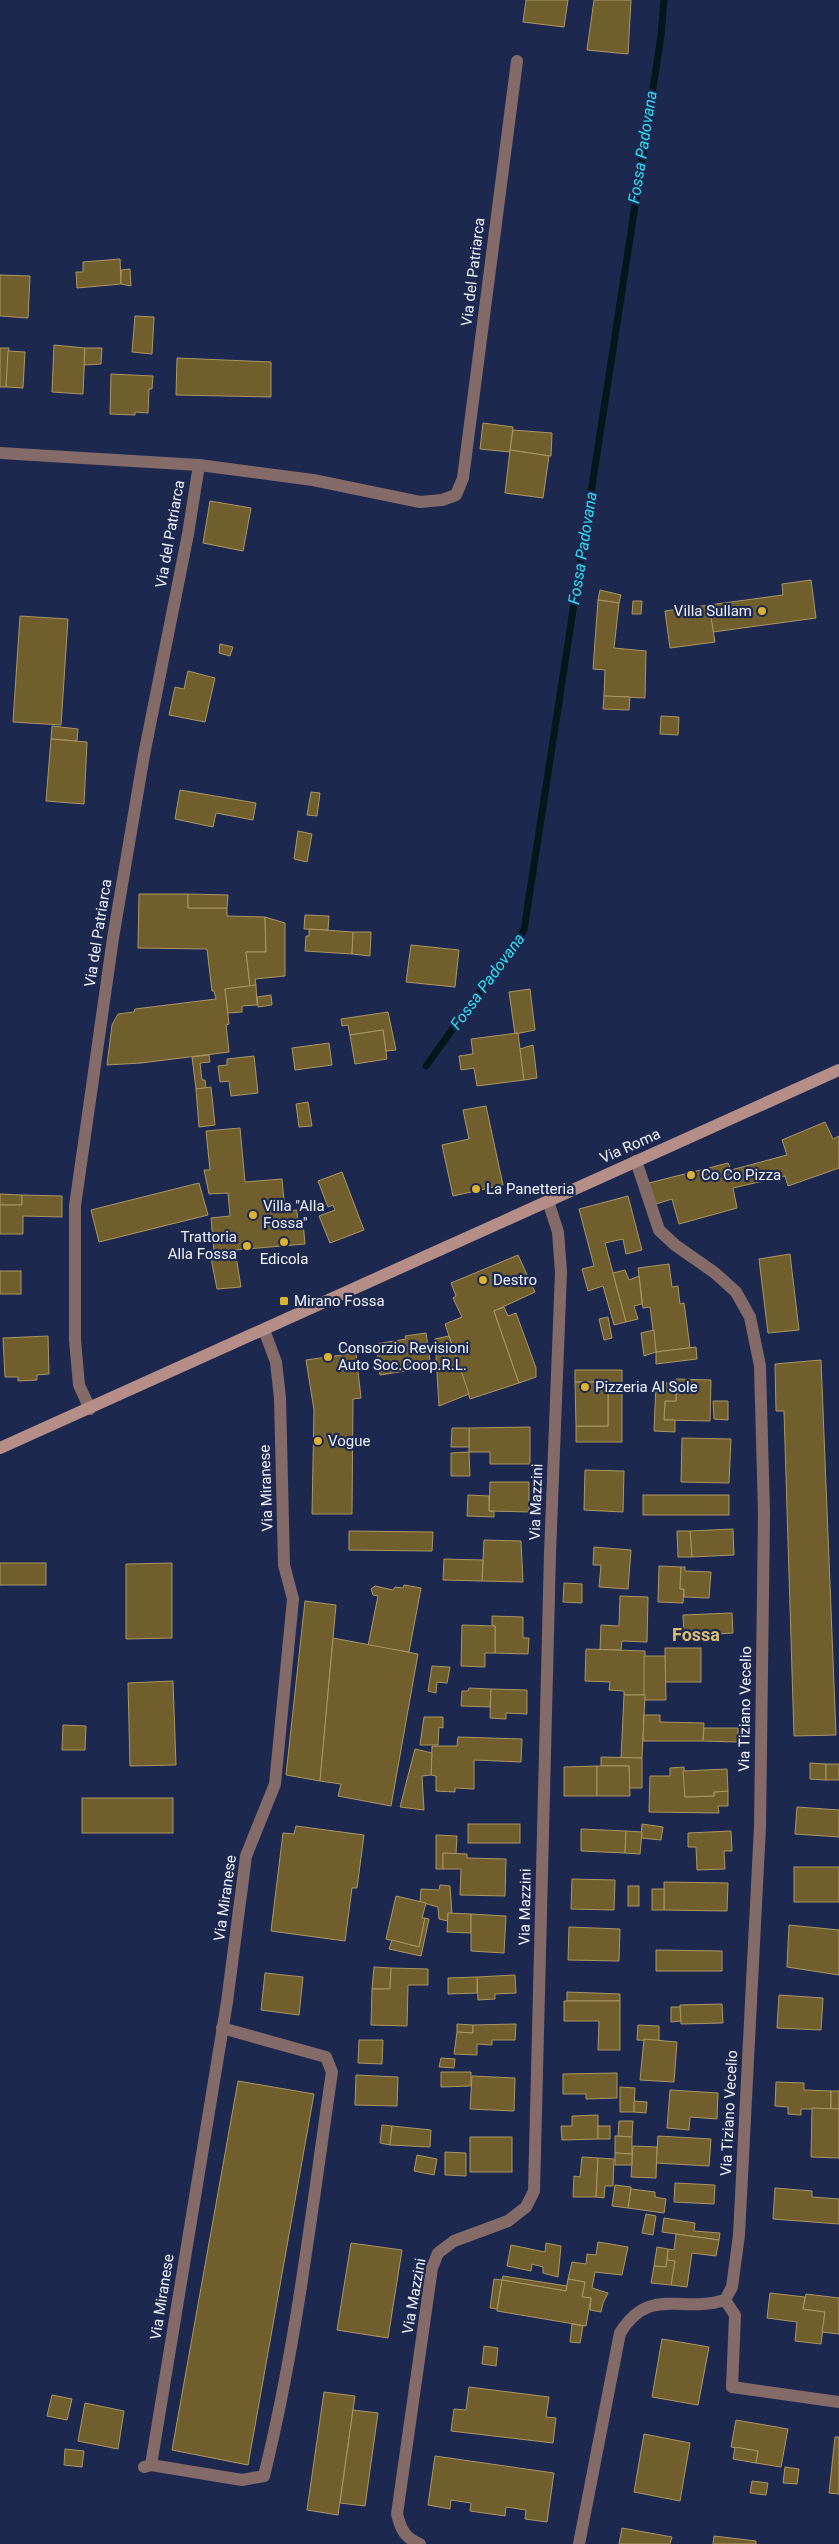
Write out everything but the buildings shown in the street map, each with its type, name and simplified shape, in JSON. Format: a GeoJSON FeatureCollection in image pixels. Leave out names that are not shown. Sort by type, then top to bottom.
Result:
{"type":"FeatureCollection","features":[{"type":"Feature","properties":{"kind":"main road","name":"Via Roma"},"geometry":{"type":"LineString","coordinates":[[264,1330],[839,1070]]}},
{"type":"Feature","properties":{"kind":"main road"},"geometry":{"type":"LineString","coordinates":[[0,1448],[264,1330]]}},
{"type":"Feature","properties":{"kind":"street","name":"Via del Patriarca"},"geometry":{"type":"LineString","coordinates":[[0,453],[199,465],[313,480],[420,502],[442,500],[456,494],[464,478],[518,61]]}},
{"type":"Feature","properties":{"kind":"street","name":"Via del Patriarca"},"geometry":{"type":"LineString","coordinates":[[90,1409],[79,1385],[75,1340],[75,1206],[113,938],[199,465]]}},
{"type":"Feature","properties":{"kind":"street","name":"Via Tiziano Vecelio"},"geometry":{"type":"LineString","coordinates":[[636,1161],[659,1230],[675,1245],[715,1273],[736,1292],[750,1317],[760,1366],[764,1513],[760,1827],[739,2235],[732,2287],[725,2300]]}},
{"type":"Feature","properties":{"kind":"street","name":"Via Mazzini"},"geometry":{"type":"LineString","coordinates":[[420,2544],[409,2539],[401,2528],[397,2514],[432,2268],[438,2253],[454,2241],[508,2221],[526,2208],[534,2191],[550,1554],[561,1272],[558,1232],[548,1201]]}},
{"type":"Feature","properties":{"kind":"street","name":"Via Miranese"},"geometry":{"type":"LineString","coordinates":[[222,2028],[326,2057],[332,2072],[295,2321],[276,2429],[264,2476],[242,2480],[148,2466],[222,2028],[246,1856],[274,1784],[292,1599],[284,1565],[277,1371],[276,1362],[264,1330]]}},
{"type":"Feature","properties":{"kind":"street"},"geometry":{"type":"LineString","coordinates":[[579,2544],[620,2333],[630,2317],[643,2308],[658,2304],[710,2305],[725,2300],[735,2314],[732,2387],[839,2402]]}},
{"type":"Feature","properties":{"kind":"waterway","name":"Fossa Padovana"},"geometry":{"type":"LineString","coordinates":[[426,1066],[524,930],[661,36],[664,0]]}},
{"type":"Feature","properties":{"kind":"place","name":"Villa Sullam"},"geometry":{"type":"Point","coordinates":[762,611]}},
{"type":"Feature","properties":{"kind":"place","name":"Co Co Pizza"},"geometry":{"type":"Point","coordinates":[691,1175]}},
{"type":"Feature","properties":{"kind":"place","name":"La Panetteria"},"geometry":{"type":"Point","coordinates":[476,1189]}},
{"type":"Feature","properties":{"kind":"place","name":"Villa \"Alla Fossa\""},"geometry":{"type":"Point","coordinates":[253,1215]}},
{"type":"Feature","properties":{"kind":"place","name":"Edicola"},"geometry":{"type":"Point","coordinates":[284,1242]}},
{"type":"Feature","properties":{"kind":"place","name":"Trattoria Alla Fossa"},"geometry":{"type":"Point","coordinates":[247,1246]}},
{"type":"Feature","properties":{"kind":"place","name":"Destro"},"geometry":{"type":"Point","coordinates":[483,1280]}},
{"type":"Feature","properties":{"kind":"place","name":"Mirano Fossa"},"geometry":{"type":"Point","coordinates":[284,1301]}},
{"type":"Feature","properties":{"kind":"place","name":"Consorzio Revisioni Auto Soc.Coop.R.L."},"geometry":{"type":"Point","coordinates":[328,1357]}},
{"type":"Feature","properties":{"kind":"place","name":"Pizzeria Al Sole"},"geometry":{"type":"Point","coordinates":[585,1387]}},
{"type":"Feature","properties":{"kind":"place","name":"Vogue"},"geometry":{"type":"Point","coordinates":[318,1441]}},
{"type":"Feature","properties":{"kind":"district","name":"Fossa"},"geometry":{"type":"Point","coordinates":[696,1635]}}]}
